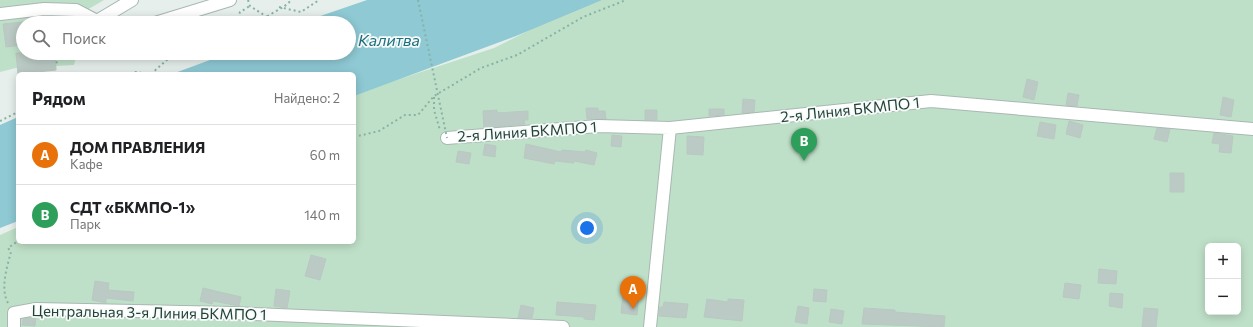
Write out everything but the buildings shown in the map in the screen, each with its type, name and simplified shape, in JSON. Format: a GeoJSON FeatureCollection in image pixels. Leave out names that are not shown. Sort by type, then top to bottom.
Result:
{"type":"FeatureCollection","features":[{"type":"Feature","properties":{"kind":"street"},"geometry":{"type":"LineString","coordinates":[[107,16],[132,0]]}},
{"type":"Feature","properties":{"kind":"street"},"geometry":{"type":"LineString","coordinates":[[178,16],[230,0]]}},
{"type":"Feature","properties":{"kind":"street"},"geometry":{"type":"LineString","coordinates":[[0,14],[44,9],[76,10],[87,16]]}},
{"type":"Feature","properties":{"kind":"street","name":"2-я Линия БКМПО 1"},"geometry":{"type":"LineString","coordinates":[[447,138],[598,126],[670,128],[931,101],[1253,129]]}},
{"type":"Feature","properties":{"kind":"street"},"geometry":{"type":"LineString","coordinates":[[650,327],[670,128]]}},
{"type":"Feature","properties":{"kind":"street","name":"Центральная 3-я Линия БКМПО 1"},"geometry":{"type":"LineString","coordinates":[[14,327],[14,313],[36,309],[232,313],[563,327]]}},
{"type":"Feature","properties":{"kind":"path"},"geometry":{"type":"LineString","coordinates":[[248,0],[250,6],[265,16]]}},
{"type":"Feature","properties":{"kind":"path"},"geometry":{"type":"LineString","coordinates":[[268,16],[288,4],[290,0]]}},
{"type":"Feature","properties":{"kind":"path"},"geometry":{"type":"LineString","coordinates":[[280,8],[301,12],[316,0],[320,0]]}},
{"type":"Feature","properties":{"kind":"path"},"geometry":{"type":"LineString","coordinates":[[418,0],[447,138]]}},
{"type":"Feature","properties":{"kind":"path"},"geometry":{"type":"LineString","coordinates":[[356,137],[379,131],[404,115],[418,115],[434,96],[481,68],[517,55],[583,17],[626,0]]}},
{"type":"Feature","properties":{"kind":"path"},"geometry":{"type":"LineString","coordinates":[[239,16],[240,12],[250,6]]}},
{"type":"Feature","properties":{"kind":"path"},"geometry":{"type":"LineString","coordinates":[[56,63],[59,60]]}},
{"type":"Feature","properties":{"kind":"path"},"geometry":{"type":"LineString","coordinates":[[153,72],[167,60]]}},
{"type":"Feature","properties":{"kind":"path"},"geometry":{"type":"LineString","coordinates":[[434,96],[434,110],[438,125],[442,136],[447,138]]}},
{"type":"Feature","properties":{"kind":"path"},"geometry":{"type":"LineString","coordinates":[[0,121],[16,113]]}},
{"type":"Feature","properties":{"kind":"path"},"geometry":{"type":"LineString","coordinates":[[14,313],[5,298],[5,277],[11,252],[8,248],[16,242]]}},
{"type":"Feature","properties":{"kind":"green space"},"geometry":{"type":"Polygon","coordinates":[[[0,0],[104,0],[87,10],[86,16],[16,16],[16,60],[75,60],[74,65],[16,68],[0,72],[0,0]]]}},
{"type":"Feature","properties":{"kind":"green space"},"geometry":{"type":"Polygon","coordinates":[[[589,0],[1253,0],[1253,327],[0,327],[0,235],[16,228],[16,244],[356,244],[356,93],[494,48],[589,0]]]}},
{"type":"Feature","properties":{"kind":"water","name":"Калитва"},"geometry":{"type":"Polygon","coordinates":[[[367,0],[602,0],[516,36],[356,95],[356,72],[177,72],[210,60],[356,60],[356,16],[320,16],[367,0]]]}},
{"type":"Feature","properties":{"kind":"water"},"geometry":{"type":"Polygon","coordinates":[[[16,118],[16,222],[0,228],[0,125],[16,118]]]}},
{"type":"Feature","properties":{"kind":"place","name":"СДТ «БКМПО-1»"},"geometry":{"type":"Point","coordinates":[804,161]}},
{"type":"Feature","properties":{"kind":"place","name":"ДОМ ПРАВЛЕНИЯ"},"geometry":{"type":"Point","coordinates":[633,309]}}]}
